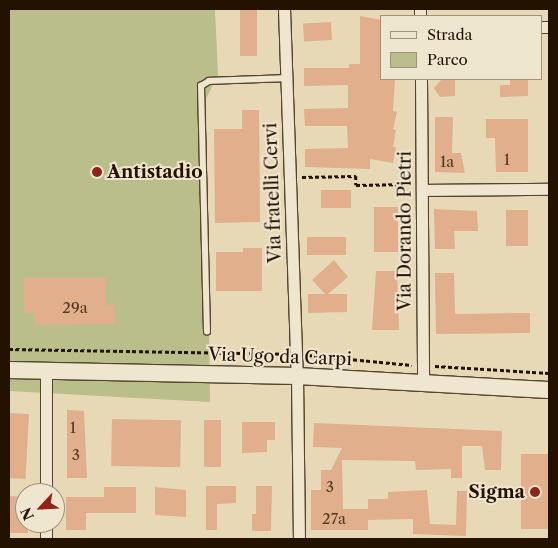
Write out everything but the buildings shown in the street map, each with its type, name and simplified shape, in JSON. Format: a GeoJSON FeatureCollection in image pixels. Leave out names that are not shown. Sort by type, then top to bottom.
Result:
{"type":"FeatureCollection","features":[{"type":"Feature","properties":{"kind":"street","name":"Via fratelli Cervi"},"geometry":{"type":"LineString","coordinates":[[284,9],[297,354],[299,539]]}},
{"type":"Feature","properties":{"kind":"street","name":"Via Dorando Pietri"},"geometry":{"type":"LineString","coordinates":[[422,80],[422,384]]}},
{"type":"Feature","properties":{"kind":"street"},"geometry":{"type":"LineString","coordinates":[[423,187],[549,188]]}},
{"type":"Feature","properties":{"kind":"street","name":"Via Ugo da Carpi"},"geometry":{"type":"LineString","coordinates":[[9,370],[297,376],[549,390]]}},
{"type":"Feature","properties":{"kind":"street"},"geometry":{"type":"LineString","coordinates":[[46,371],[46,483]]}},
{"type":"Feature","properties":{"kind":"lane"},"geometry":{"type":"LineString","coordinates":[[207,332],[201,86],[209,81],[287,78]]}},
{"type":"Feature","properties":{"kind":"path"},"geometry":{"type":"LineString","coordinates":[[290,177],[356,176],[356,185],[423,187]]}},
{"type":"Feature","properties":{"kind":"path"},"geometry":{"type":"LineString","coordinates":[[9,349],[297,354],[422,366],[549,373]]}},
{"type":"Feature","properties":{"kind":"green space"},"geometry":{"type":"Polygon","coordinates":[[[9,9],[215,9],[218,75],[206,99],[210,402],[9,391],[9,9]]]}},
{"type":"Feature","properties":{"kind":"place","name":"Antistadio"},"geometry":{"type":"Point","coordinates":[97,172]}},
{"type":"Feature","properties":{"kind":"place","name":"Sigma"},"geometry":{"type":"Point","coordinates":[535,492]}}]}
